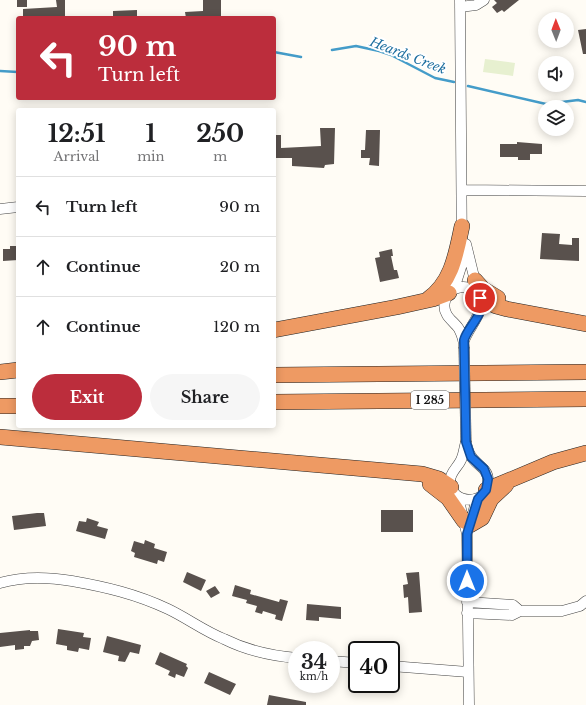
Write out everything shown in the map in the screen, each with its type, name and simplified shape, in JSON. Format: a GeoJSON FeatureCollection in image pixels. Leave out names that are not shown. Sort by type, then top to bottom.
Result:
{"type":"FeatureCollection","features":[{"type":"Feature","properties":{"kind":"highway"},"geometry":{"type":"LineString","coordinates":[[425,301],[438,292],[451,270],[462,226]]}},
{"type":"Feature","properties":{"kind":"highway"},"geometry":{"type":"LineString","coordinates":[[276,330],[425,301],[451,291]]}},
{"type":"Feature","properties":{"kind":"highway"},"geometry":{"type":"LineString","coordinates":[[478,291],[492,295],[532,313],[586,324]]}},
{"type":"Feature","properties":{"kind":"highway"},"geometry":{"type":"LineString","coordinates":[[0,372],[16,370]]}},
{"type":"Feature","properties":{"kind":"highway","name":"I 285"},"geometry":{"type":"LineString","coordinates":[[276,375],[586,372]]}},
{"type":"Feature","properties":{"kind":"highway"},"geometry":{"type":"LineString","coordinates":[[0,378],[16,378]]}},
{"type":"Feature","properties":{"kind":"highway","name":"I 285"},"geometry":{"type":"LineString","coordinates":[[276,402],[586,399]]}},
{"type":"Feature","properties":{"kind":"highway"},"geometry":{"type":"LineString","coordinates":[[0,406],[16,406]]}},
{"type":"Feature","properties":{"kind":"highway"},"geometry":{"type":"LineString","coordinates":[[0,437],[431,476],[454,492]]}},
{"type":"Feature","properties":{"kind":"highway"},"geometry":{"type":"LineString","coordinates":[[482,495],[553,462],[586,453]]}},
{"type":"Feature","properties":{"kind":"highway"},"geometry":{"type":"LineString","coordinates":[[406,473],[425,480],[437,488],[448,498],[467,527],[482,518],[492,499],[500,490],[516,478]]}},
{"type":"Feature","properties":{"kind":"street"},"geometry":{"type":"LineString","coordinates":[[464,344],[458,327],[445,310],[444,304],[462,264],[460,3],[476,5],[484,0]]}},
{"type":"Feature","properties":{"kind":"street"},"geometry":{"type":"LineString","coordinates":[[462,190],[586,191]]}},
{"type":"Feature","properties":{"kind":"street"},"geometry":{"type":"LineString","coordinates":[[0,209],[16,207]]}},
{"type":"Feature","properties":{"kind":"street"},"geometry":{"type":"LineString","coordinates":[[462,226],[478,291],[481,311],[468,328],[464,344],[466,442],[471,457],[487,474],[488,484],[467,527]]}},
{"type":"Feature","properties":{"kind":"street"},"geometry":{"type":"LineString","coordinates":[[451,291],[464,287],[478,291]]}},
{"type":"Feature","properties":{"kind":"street"},"geometry":{"type":"LineString","coordinates":[[466,442],[460,461],[450,477],[467,527],[469,705]]}},
{"type":"Feature","properties":{"kind":"street"},"geometry":{"type":"LineString","coordinates":[[454,492],[467,500],[482,495]]}},
{"type":"Feature","properties":{"kind":"street"},"geometry":{"type":"LineString","coordinates":[[0,583],[31,578],[52,578],[109,587],[130,593],[168,609],[223,639],[265,653],[288,657]]}},
{"type":"Feature","properties":{"kind":"street"},"geometry":{"type":"LineString","coordinates":[[467,613],[512,615],[520,611],[569,610],[580,606],[586,601]]}},
{"type":"Feature","properties":{"kind":"street"},"geometry":{"type":"LineString","coordinates":[[467,602],[513,605],[520,611]]}},
{"type":"Feature","properties":{"kind":"street"},"geometry":{"type":"LineString","coordinates":[[400,667],[468,672]]}},
{"type":"Feature","properties":{"kind":"green space"},"geometry":{"type":"Polygon","coordinates":[[[485,59],[515,63],[513,76],[483,72],[485,59]]]}},
{"type":"Feature","properties":{"kind":"building"},"geometry":{"type":"Polygon","coordinates":[[[17,0],[27,0],[27,7],[17,7],[17,0]]]}},
{"type":"Feature","properties":{"kind":"building"},"geometry":{"type":"Polygon","coordinates":[[[56,0],[65,0],[65,16],[23,16],[23,9],[57,7],[56,0]]]}},
{"type":"Feature","properties":{"kind":"building"},"geometry":{"type":"Polygon","coordinates":[[[203,0],[221,0],[221,16],[186,16],[185,12],[203,11],[203,0]]]}},
{"type":"Feature","properties":{"kind":"building"},"geometry":{"type":"Polygon","coordinates":[[[494,0],[519,0],[504,12],[502,10],[497,13],[492,7],[497,3],[494,0]]]}},
{"type":"Feature","properties":{"kind":"building"},"geometry":{"type":"Polygon","coordinates":[[[137,10],[137,16],[113,16],[113,11],[137,10]]]}},
{"type":"Feature","properties":{"kind":"building"},"geometry":{"type":"Polygon","coordinates":[[[586,29],[586,54],[583,54],[578,30],[586,29]]]}},
{"type":"Feature","properties":{"kind":"building"},"geometry":{"type":"Polygon","coordinates":[[[320,128],[335,128],[334,164],[325,165],[324,168],[292,166],[292,158],[276,158],[276,135],[281,135],[281,148],[321,146],[320,128]]]}},
{"type":"Feature","properties":{"kind":"building"},"geometry":{"type":"Polygon","coordinates":[[[366,130],[380,130],[379,166],[369,165],[370,158],[361,158],[361,150],[365,150],[366,130]]]}},
{"type":"Feature","properties":{"kind":"building"},"geometry":{"type":"Polygon","coordinates":[[[517,142],[542,144],[542,154],[530,154],[530,160],[518,160],[518,157],[500,157],[500,144],[517,144],[517,142]]]}},
{"type":"Feature","properties":{"kind":"building"},"geometry":{"type":"Polygon","coordinates":[[[542,233],[560,234],[559,244],[572,245],[572,238],[579,238],[579,261],[540,259],[542,233]]]}},
{"type":"Feature","properties":{"kind":"building"},"geometry":{"type":"Polygon","coordinates":[[[10,246],[16,246],[16,260],[3,261],[3,249],[10,249],[10,246]]]}},
{"type":"Feature","properties":{"kind":"building"},"geometry":{"type":"Polygon","coordinates":[[[392,249],[393,256],[391,256],[394,270],[397,270],[399,278],[380,282],[375,258],[380,257],[379,252],[392,249]]]}},
{"type":"Feature","properties":{"kind":"building"},"geometry":{"type":"Polygon","coordinates":[[[381,510],[413,510],[413,532],[381,532],[381,510]]]}},
{"type":"Feature","properties":{"kind":"building"},"geometry":{"type":"Polygon","coordinates":[[[44,513],[46,526],[14,530],[12,516],[44,513]]]}},
{"type":"Feature","properties":{"kind":"building"},"geometry":{"type":"Polygon","coordinates":[[[87,518],[99,522],[97,526],[108,529],[105,539],[76,531],[79,521],[86,522],[87,518]]]}},
{"type":"Feature","properties":{"kind":"building"},"geometry":{"type":"Polygon","coordinates":[[[145,540],[155,544],[154,548],[167,552],[164,562],[158,560],[157,564],[134,557],[135,553],[131,551],[134,541],[144,544],[145,540]]]}},
{"type":"Feature","properties":{"kind":"building"},"geometry":{"type":"Polygon","coordinates":[[[187,572],[206,580],[201,591],[183,582],[187,572]]]}},
{"type":"Feature","properties":{"kind":"building"},"geometry":{"type":"Polygon","coordinates":[[[419,572],[422,612],[409,613],[408,597],[404,598],[403,585],[408,584],[406,573],[419,572]]]}},
{"type":"Feature","properties":{"kind":"building"},"geometry":{"type":"Polygon","coordinates":[[[235,585],[251,590],[250,594],[279,602],[280,599],[288,601],[282,621],[275,619],[276,615],[263,611],[262,614],[255,612],[257,606],[246,603],[247,600],[232,596],[235,585]]]}},
{"type":"Feature","properties":{"kind":"building"},"geometry":{"type":"Polygon","coordinates":[[[215,586],[220,593],[211,598],[206,591],[215,586]]]}},
{"type":"Feature","properties":{"kind":"building"},"geometry":{"type":"Polygon","coordinates":[[[307,604],[341,607],[341,619],[319,617],[319,621],[306,620],[307,604]]]}},
{"type":"Feature","properties":{"kind":"building"},"geometry":{"type":"Polygon","coordinates":[[[58,629],[84,633],[83,637],[91,638],[89,650],[79,648],[78,652],[67,650],[67,646],[56,644],[58,629]]]}},
{"type":"Feature","properties":{"kind":"building"},"geometry":{"type":"Polygon","coordinates":[[[30,630],[38,631],[39,640],[32,641],[30,646],[24,646],[24,649],[15,650],[15,645],[0,647],[0,633],[30,630]]]}},
{"type":"Feature","properties":{"kind":"building"},"geometry":{"type":"Polygon","coordinates":[[[107,636],[141,645],[139,654],[130,652],[125,662],[118,661],[119,656],[103,652],[107,636]]]}},
{"type":"Feature","properties":{"kind":"building"},"geometry":{"type":"Polygon","coordinates":[[[160,652],[187,664],[186,666],[188,668],[184,677],[176,674],[175,678],[168,675],[170,671],[155,664],[160,652]]]}},
{"type":"Feature","properties":{"kind":"building"},"geometry":{"type":"Polygon","coordinates":[[[209,672],[236,684],[230,695],[204,683],[209,672]]]}},
{"type":"Feature","properties":{"kind":"building"},"geometry":{"type":"Polygon","coordinates":[[[269,695],[306,702],[306,705],[267,705],[269,695]]]}},
{"type":"Feature","properties":{"kind":"waterway","name":"Heards Creek"},"geometry":{"type":"LineString","coordinates":[[332,50],[356,46],[379,51],[391,55],[435,78],[454,82]]}},
{"type":"Feature","properties":{"kind":"waterway","name":"Heards Creek"},"geometry":{"type":"LineString","coordinates":[[276,52],[301,57]]}},
{"type":"Feature","properties":{"kind":"waterway","name":"Heards Creek"},"geometry":{"type":"LineString","coordinates":[[0,71],[16,72]]}},
{"type":"Feature","properties":{"kind":"waterway","name":"Heards Creek"},"geometry":{"type":"LineString","coordinates":[[468,86],[546,104],[578,100],[586,102]]}},
{"type":"Feature","properties":{"kind":"route"},"geometry":{"type":"LineString","coordinates":[[467,581],[467,534],[478,499],[484,494],[488,484],[487,474],[484,469],[471,457],[466,442],[464,340],[468,328],[481,311],[482,306],[480,298]]}}]}
